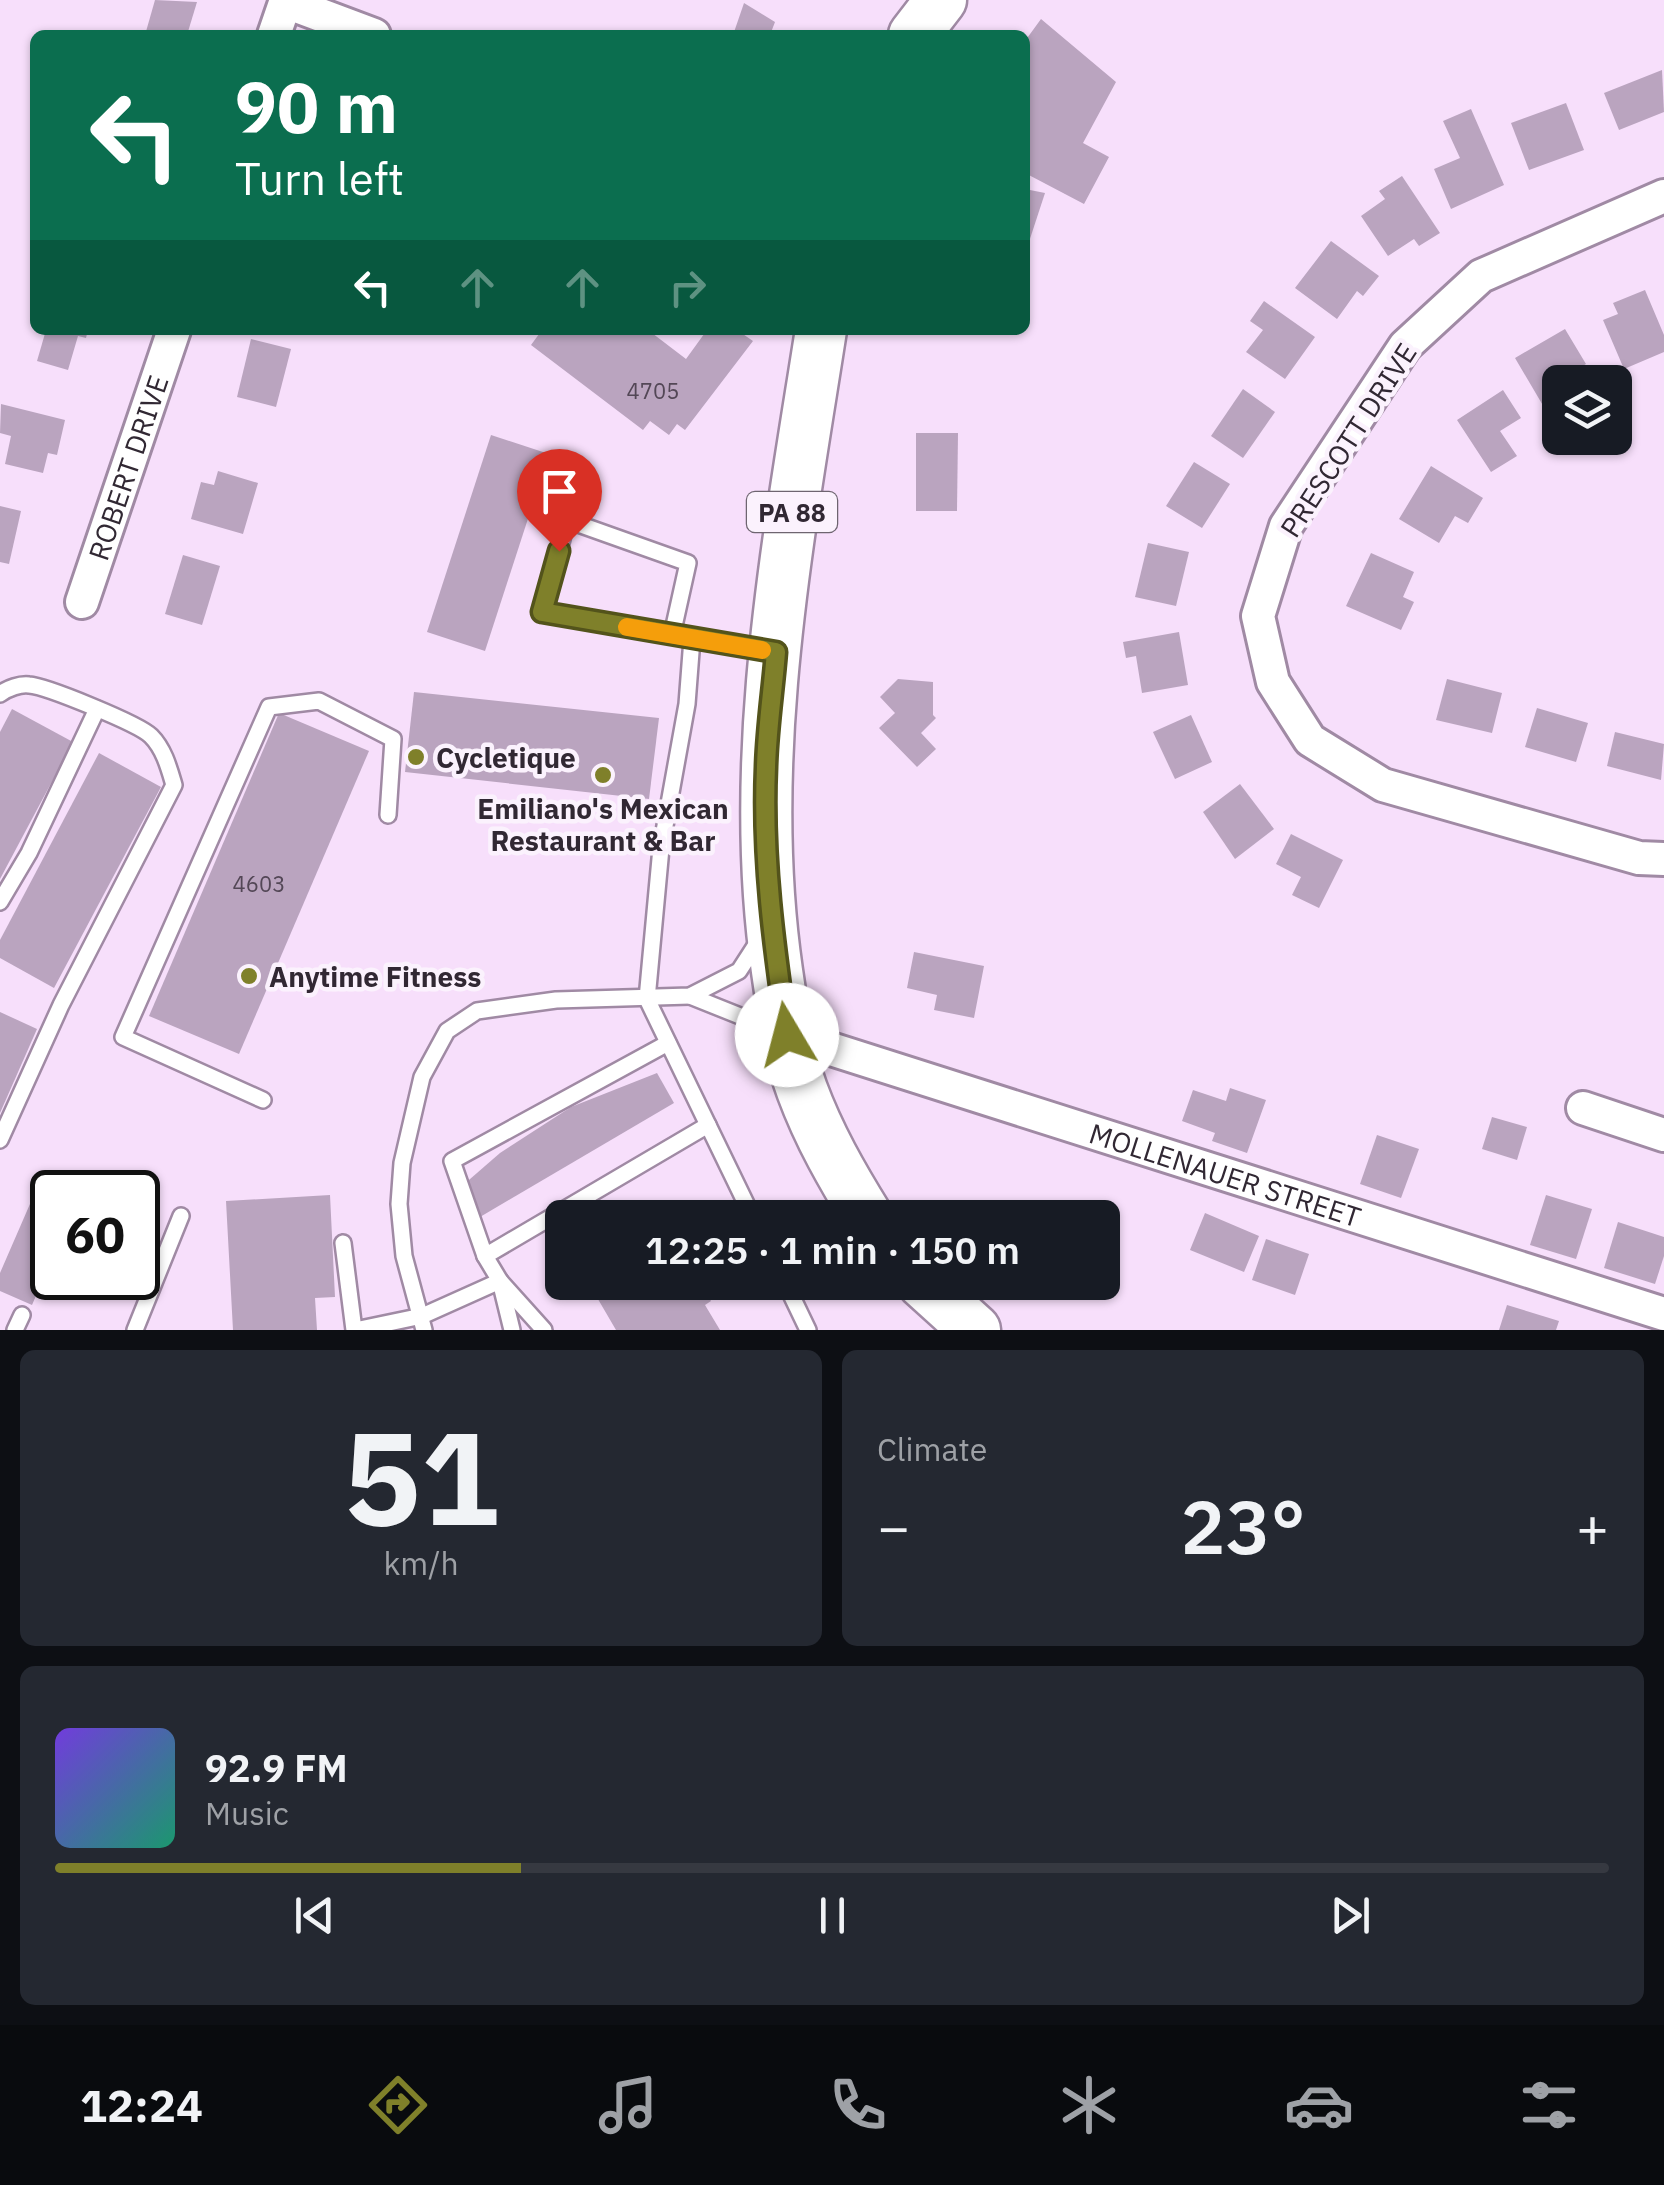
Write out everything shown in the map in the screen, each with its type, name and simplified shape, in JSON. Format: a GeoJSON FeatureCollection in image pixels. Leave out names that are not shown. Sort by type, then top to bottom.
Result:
{"type":"FeatureCollection","features":[{"type":"Feature","properties":{"kind":"main road"},"geometry":{"type":"LineString","coordinates":[[918,30],[941,0]]}},
{"type":"Feature","properties":{"kind":"main road","name":"PA 88"},"geometry":{"type":"LineString","coordinates":[[820,335],[786,550],[766,768],[770,922],[787,1035],[800,1087],[826,1150],[857,1200]]}},
{"type":"Feature","properties":{"kind":"main road"},"geometry":{"type":"LineString","coordinates":[[942,1300],[975,1330]]}},
{"type":"Feature","properties":{"kind":"street"},"geometry":{"type":"LineString","coordinates":[[276,30],[286,1],[361,30]]}},
{"type":"Feature","properties":{"kind":"street","name":"PRESCOTT DRIVE"},"geometry":{"type":"LineString","coordinates":[[1664,196],[1480,276],[1404,346],[1286,526],[1258,616],[1273,682],[1310,740],[1383,785],[1639,858],[1664,859]]}},
{"type":"Feature","properties":{"kind":"street","name":"ROBERT DRIVE"},"geometry":{"type":"LineString","coordinates":[[82,602],[172,335]]}},
{"type":"Feature","properties":{"kind":"street","name":"MOLLENAUER STREET"},"geometry":{"type":"LineString","coordinates":[[787,1035],[1664,1314]]}},
{"type":"Feature","properties":{"kind":"street"},"geometry":{"type":"LineString","coordinates":[[1583,1108],[1664,1135]]}},
{"type":"Feature","properties":{"kind":"lane"},"geometry":{"type":"LineString","coordinates":[[672,635],[688,563],[568,520],[542,612],[692,639],[776,652]]}},
{"type":"Feature","properties":{"kind":"lane"},"geometry":{"type":"LineString","coordinates":[[692,639],[686,704],[661,848],[646,999],[744,1200]]}},
{"type":"Feature","properties":{"kind":"lane"},"geometry":{"type":"LineString","coordinates":[[0,694],[30,685],[114,714],[150,735],[166,759],[174,784],[61,1005],[0,1140]]}},
{"type":"Feature","properties":{"kind":"lane"},"geometry":{"type":"LineString","coordinates":[[263,1100],[123,1037],[269,707],[319,701],[393,740],[388,815]]}},
{"type":"Feature","properties":{"kind":"lane"},"geometry":{"type":"LineString","coordinates":[[0,902],[29,853],[97,709]]}},
{"type":"Feature","properties":{"kind":"lane"},"geometry":{"type":"LineString","coordinates":[[423,1323],[404,1256],[399,1204],[402,1163],[422,1076],[447,1031],[478,1011],[556,1000],[690,996],[739,972],[770,922]]}},
{"type":"Feature","properties":{"kind":"lane"},"geometry":{"type":"LineString","coordinates":[[690,996],[787,1035]]}},
{"type":"Feature","properties":{"kind":"lane"},"geometry":{"type":"LineString","coordinates":[[544,1330],[500,1280],[485,1256],[452,1161],[668,1042]]}},
{"type":"Feature","properties":{"kind":"lane"},"geometry":{"type":"LineString","coordinates":[[485,1256],[708,1126]]}},
{"type":"Feature","properties":{"kind":"lane"},"geometry":{"type":"LineString","coordinates":[[135,1330],[181,1216]]}},
{"type":"Feature","properties":{"kind":"lane"},"geometry":{"type":"LineString","coordinates":[[343,1243],[355,1330],[423,1323],[500,1280]]}},
{"type":"Feature","properties":{"kind":"lane"},"geometry":{"type":"LineString","coordinates":[[500,1280],[512,1330]]}},
{"type":"Feature","properties":{"kind":"lane"},"geometry":{"type":"LineString","coordinates":[[788,1330],[806,1326],[794,1300]]}},
{"type":"Feature","properties":{"kind":"building"},"geometry":{"type":"Polygon","coordinates":[[[155,0],[197,2],[189,30],[146,30],[155,0]]]}},
{"type":"Feature","properties":{"kind":"building"},"geometry":{"type":"Polygon","coordinates":[[[744,3],[775,22],[772,30],[735,30],[744,3]]]}},
{"type":"Feature","properties":{"kind":"building"},"geometry":{"type":"Polygon","coordinates":[[[1041,19],[1116,82],[1083,143],[1109,157],[1084,204],[1030,176],[1030,34],[1041,19]]]}},
{"type":"Feature","properties":{"kind":"building"},"geometry":{"type":"Polygon","coordinates":[[[1662,70],[1664,112],[1619,130],[1604,93],[1662,70]]]}},
{"type":"Feature","properties":{"kind":"building"},"geometry":{"type":"Polygon","coordinates":[[[1566,103],[1584,150],[1529,170],[1511,123],[1566,103]]]}},
{"type":"Feature","properties":{"kind":"building"},"geometry":{"type":"Polygon","coordinates":[[[1471,109],[1504,185],[1451,209],[1434,169],[1460,158],[1443,121],[1471,109]]]}},
{"type":"Feature","properties":{"kind":"building"},"geometry":{"type":"Polygon","coordinates":[[[1402,176],[1440,233],[1419,246],[1414,239],[1388,256],[1361,216],[1385,199],[1379,191],[1402,176]]]}},
{"type":"Feature","properties":{"kind":"building"},"geometry":{"type":"Polygon","coordinates":[[[1030,190],[1045,193],[1030,239],[1030,190]]]}},
{"type":"Feature","properties":{"kind":"building"},"geometry":{"type":"Polygon","coordinates":[[[1331,241],[1379,276],[1363,296],[1357,291],[1337,319],[1295,288],[1331,241]]]}},
{"type":"Feature","properties":{"kind":"building"},"geometry":{"type":"Polygon","coordinates":[[[1645,290],[1664,335],[1664,352],[1632,366],[1622,365],[1603,320],[1618,314],[1613,303],[1645,290]]]}},
{"type":"Feature","properties":{"kind":"building"},"geometry":{"type":"Polygon","coordinates":[[[1264,301],[1315,337],[1285,379],[1246,352],[1263,330],[1250,321],[1264,301]]]}},
{"type":"Feature","properties":{"kind":"building"},"geometry":{"type":"Polygon","coordinates":[[[1565,329],[1586,364],[1542,365],[1542,404],[1515,358],[1565,329]]]}},
{"type":"Feature","properties":{"kind":"building"},"geometry":{"type":"Polygon","coordinates":[[[45,335],[87,335],[78,336],[68,370],[37,361],[45,335]]]}},
{"type":"Feature","properties":{"kind":"building"},"geometry":{"type":"Polygon","coordinates":[[[538,335],[655,335],[686,359],[703,335],[744,335],[753,341],[685,430],[677,424],[669,435],[650,421],[643,430],[531,345],[538,335]]]}},
{"type":"Feature","properties":{"kind":"building"},"geometry":{"type":"Polygon","coordinates":[[[251,339],[291,349],[276,407],[237,397],[251,339]]]}},
{"type":"Feature","properties":{"kind":"building"},"geometry":{"type":"Polygon","coordinates":[[[1243,389],[1275,412],[1243,458],[1211,436],[1243,389]]]}},
{"type":"Feature","properties":{"kind":"building"},"geometry":{"type":"Polygon","coordinates":[[[1503,390],[1521,418],[1500,431],[1517,456],[1491,472],[1457,420],[1503,390]]]}},
{"type":"Feature","properties":{"kind":"building"},"geometry":{"type":"Polygon","coordinates":[[[1,404],[65,420],[57,455],[48,453],[43,473],[5,464],[11,436],[0,433],[1,404]]]}},
{"type":"Feature","properties":{"kind":"building"},"geometry":{"type":"Polygon","coordinates":[[[916,433],[958,433],[957,511],[916,511],[916,433]]]}},
{"type":"Feature","properties":{"kind":"building"},"geometry":{"type":"Polygon","coordinates":[[[491,435],[549,454],[485,651],[427,632],[491,435]]]}},
{"type":"Feature","properties":{"kind":"building"},"geometry":{"type":"Polygon","coordinates":[[[1194,462],[1230,484],[1202,528],[1166,506],[1194,462]]]}},
{"type":"Feature","properties":{"kind":"building"},"geometry":{"type":"Polygon","coordinates":[[[1431,466],[1483,498],[1468,523],[1455,516],[1439,543],[1399,519],[1431,466]]]}},
{"type":"Feature","properties":{"kind":"building"},"geometry":{"type":"Polygon","coordinates":[[[218,471],[258,483],[243,534],[191,519],[201,482],[214,485],[218,471]]]}},
{"type":"Feature","properties":{"kind":"building"},"geometry":{"type":"Polygon","coordinates":[[[0,506],[21,511],[9,564],[0,562],[0,506]]]}},
{"type":"Feature","properties":{"kind":"building"},"geometry":{"type":"Polygon","coordinates":[[[1148,543],[1189,552],[1176,606],[1135,597],[1148,543]]]}},
{"type":"Feature","properties":{"kind":"building"},"geometry":{"type":"Polygon","coordinates":[[[1371,553],[1414,572],[1403,597],[1414,602],[1401,630],[1346,606],[1371,553]]]}},
{"type":"Feature","properties":{"kind":"building"},"geometry":{"type":"Polygon","coordinates":[[[183,555],[220,566],[202,625],[165,614],[183,555]]]}},
{"type":"Feature","properties":{"kind":"building"},"geometry":{"type":"Polygon","coordinates":[[[1179,632],[1188,685],[1142,693],[1136,656],[1126,658],[1123,642],[1179,632]]]}},
{"type":"Feature","properties":{"kind":"building"},"geometry":{"type":"Polygon","coordinates":[[[898,679],[933,682],[936,718],[921,733],[936,749],[917,767],[879,728],[895,713],[880,697],[898,679]]]}},
{"type":"Feature","properties":{"kind":"building"},"geometry":{"type":"Polygon","coordinates":[[[1447,679],[1502,693],[1492,733],[1436,720],[1447,679]]]}},
{"type":"Feature","properties":{"kind":"building"},"geometry":{"type":"Polygon","coordinates":[[[414,692],[659,718],[649,799],[405,772],[414,692]]]}},
{"type":"Feature","properties":{"kind":"building"},"geometry":{"type":"Polygon","coordinates":[[[1537,708],[1588,723],[1576,762],[1525,747],[1537,708]]]}},
{"type":"Feature","properties":{"kind":"building"},"geometry":{"type":"Polygon","coordinates":[[[12,709],[73,742],[0,879],[0,732],[12,709]]]}},
{"type":"Feature","properties":{"kind":"building"},"geometry":{"type":"Polygon","coordinates":[[[279,713],[369,751],[239,1054],[149,1016],[279,713]]]}},
{"type":"Feature","properties":{"kind":"building"},"geometry":{"type":"Polygon","coordinates":[[[1191,715],[1212,762],[1175,779],[1153,732],[1191,715]]]}},
{"type":"Feature","properties":{"kind":"building"},"geometry":{"type":"Polygon","coordinates":[[[1615,732],[1664,744],[1661,780],[1607,766],[1615,732]]]}},
{"type":"Feature","properties":{"kind":"building"},"geometry":{"type":"Polygon","coordinates":[[[99,753],[161,787],[54,988],[0,958],[0,940],[99,753]]]}},
{"type":"Feature","properties":{"kind":"building"},"geometry":{"type":"Polygon","coordinates":[[[1240,784],[1274,829],[1235,859],[1203,812],[1240,784]]]}},
{"type":"Feature","properties":{"kind":"building"},"geometry":{"type":"Polygon","coordinates":[[[1291,834],[1343,860],[1319,908],[1292,895],[1301,877],[1276,864],[1291,834]]]}},
{"type":"Feature","properties":{"kind":"building"},"geometry":{"type":"Polygon","coordinates":[[[914,952],[984,966],[974,1018],[934,1010],[937,995],[907,988],[914,952]]]}},
{"type":"Feature","properties":{"kind":"building"},"geometry":{"type":"Polygon","coordinates":[[[0,1012],[37,1029],[0,1113],[0,1012]]]}},
{"type":"Feature","properties":{"kind":"building"},"geometry":{"type":"Polygon","coordinates":[[[657,1073],[674,1103],[480,1217],[462,1186],[500,1153],[571,1107],[657,1073]]]}},
{"type":"Feature","properties":{"kind":"building"},"geometry":{"type":"Polygon","coordinates":[[[1230,1088],[1266,1100],[1247,1153],[1212,1141],[1215,1133],[1182,1121],[1193,1090],[1226,1101],[1230,1088]]]}},
{"type":"Feature","properties":{"kind":"building"},"geometry":{"type":"Polygon","coordinates":[[[1492,1117],[1527,1127],[1517,1160],[1482,1149],[1492,1117]]]}},
{"type":"Feature","properties":{"kind":"building"},"geometry":{"type":"Polygon","coordinates":[[[1377,1135],[1419,1149],[1401,1198],[1360,1184],[1377,1135]]]}},
{"type":"Feature","properties":{"kind":"building"},"geometry":{"type":"Polygon","coordinates":[[[330,1195],[335,1297],[315,1298],[317,1330],[233,1330],[226,1201],[330,1195]]]}},
{"type":"Feature","properties":{"kind":"building"},"geometry":{"type":"Polygon","coordinates":[[[1546,1195],[1592,1209],[1576,1259],[1530,1245],[1546,1195]]]}},
{"type":"Feature","properties":{"kind":"building"},"geometry":{"type":"Polygon","coordinates":[[[30,1204],[32,1305],[0,1291],[0,1273],[30,1204]]]}},
{"type":"Feature","properties":{"kind":"building"},"geometry":{"type":"Polygon","coordinates":[[[1205,1213],[1259,1236],[1244,1272],[1190,1250],[1205,1213]]]}},
{"type":"Feature","properties":{"kind":"building"},"geometry":{"type":"Polygon","coordinates":[[[1618,1222],[1664,1237],[1664,1256],[1655,1284],[1604,1268],[1618,1222]]]}},
{"type":"Feature","properties":{"kind":"building"},"geometry":{"type":"Polygon","coordinates":[[[1266,1239],[1309,1254],[1295,1295],[1252,1280],[1266,1239]]]}},
{"type":"Feature","properties":{"kind":"building"},"geometry":{"type":"Polygon","coordinates":[[[598,1300],[710,1300],[705,1305],[720,1330],[616,1330],[598,1300]]]}},
{"type":"Feature","properties":{"kind":"building"},"geometry":{"type":"Polygon","coordinates":[[[1507,1305],[1559,1321],[1556,1330],[1499,1330],[1507,1305]]]}},
{"type":"Feature","properties":{"kind":"slow traffic"},"geometry":{"type":"LineString","coordinates":[[627,627],[762,650]]}},
{"type":"Feature","properties":{"kind":"place","name":"Cycletique"},"geometry":{"type":"Point","coordinates":[416,757]}},
{"type":"Feature","properties":{"kind":"place","name":"Emiliano's Mexican Restaurant & Bar"},"geometry":{"type":"Point","coordinates":[603,775]}},
{"type":"Feature","properties":{"kind":"place","name":"Anytime Fitness"},"geometry":{"type":"Point","coordinates":[249,976]}},
{"type":"Feature","properties":{"kind":"route"},"geometry":{"type":"LineString","coordinates":[[559,551],[542,612],[776,652],[766,768],[770,922],[787,1035]]}}]}
